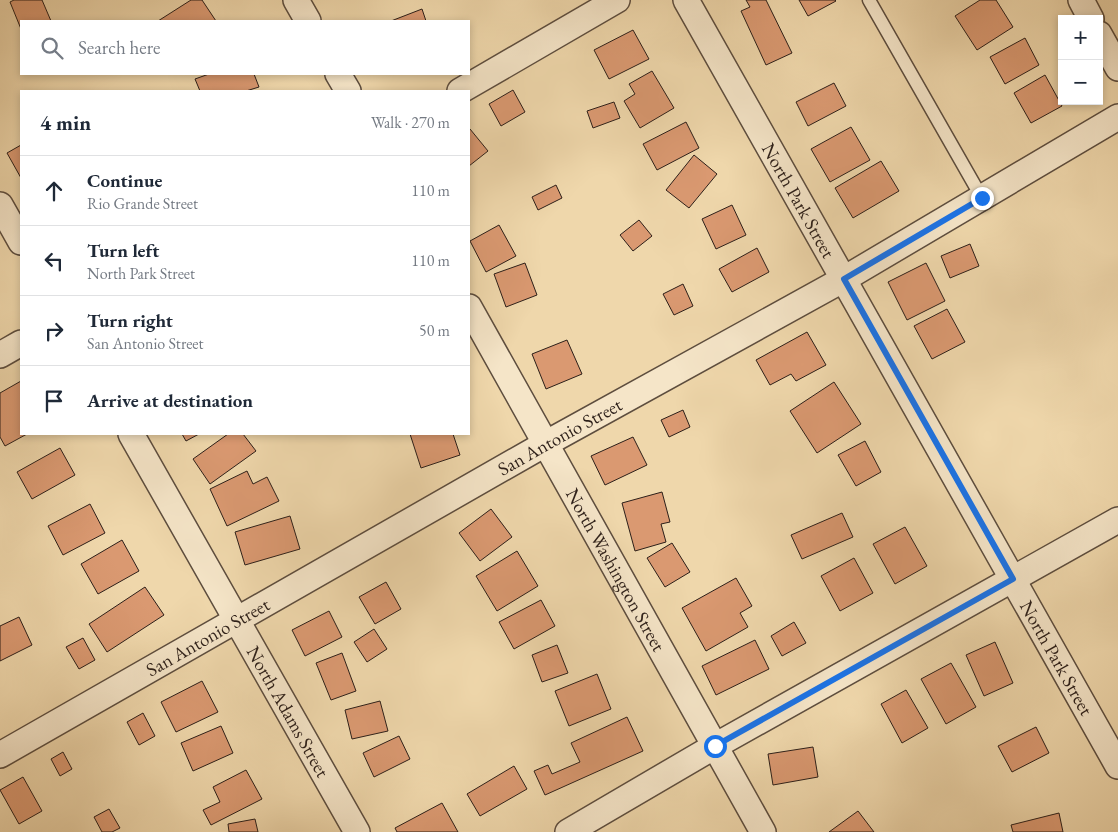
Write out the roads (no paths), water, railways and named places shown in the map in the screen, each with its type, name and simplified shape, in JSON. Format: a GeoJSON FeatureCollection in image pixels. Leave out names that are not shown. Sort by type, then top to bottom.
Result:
{"type":"FeatureCollection","features":[{"type":"Feature","properties":{"kind":"street"},"geometry":{"type":"LineString","coordinates":[[296,0],[307,20]]}},
{"type":"Feature","properties":{"kind":"street"},"geometry":{"type":"LineString","coordinates":[[462,90],[618,0]]}},
{"type":"Feature","properties":{"kind":"street","name":"North Park Street"},"geometry":{"type":"LineString","coordinates":[[686,0],[1118,766]]}},
{"type":"Feature","properties":{"kind":"street"},"geometry":{"type":"LineString","coordinates":[[1081,0],[1089,15]]}},
{"type":"Feature","properties":{"kind":"street"},"geometry":{"type":"LineString","coordinates":[[1103,41],[1118,68]]}},
{"type":"Feature","properties":{"kind":"street"},"geometry":{"type":"LineString","coordinates":[[339,75],[347,90]]}},
{"type":"Feature","properties":{"kind":"street","name":"San Antonio Street"},"geometry":{"type":"LineString","coordinates":[[0,755],[545,444],[844,279],[1118,117]]}},
{"type":"Feature","properties":{"kind":"street"},"geometry":{"type":"LineString","coordinates":[[0,205],[20,240]]}},
{"type":"Feature","properties":{"kind":"street","name":"North Washington Street"},"geometry":{"type":"LineString","coordinates":[[470,309],[763,832]]}},
{"type":"Feature","properties":{"kind":"street"},"geometry":{"type":"LineString","coordinates":[[0,355],[20,344]]}},
{"type":"Feature","properties":{"kind":"street","name":"North Adams Street"},"geometry":{"type":"LineString","coordinates":[[131,435],[357,832]]}},
{"type":"Feature","properties":{"kind":"street"},"geometry":{"type":"LineString","coordinates":[[568,832],[715,746],[1118,520]]}},
{"type":"Feature","properties":{"kind":"lane"},"geometry":{"type":"LineString","coordinates":[[869,0],[982,198]]}}]}
